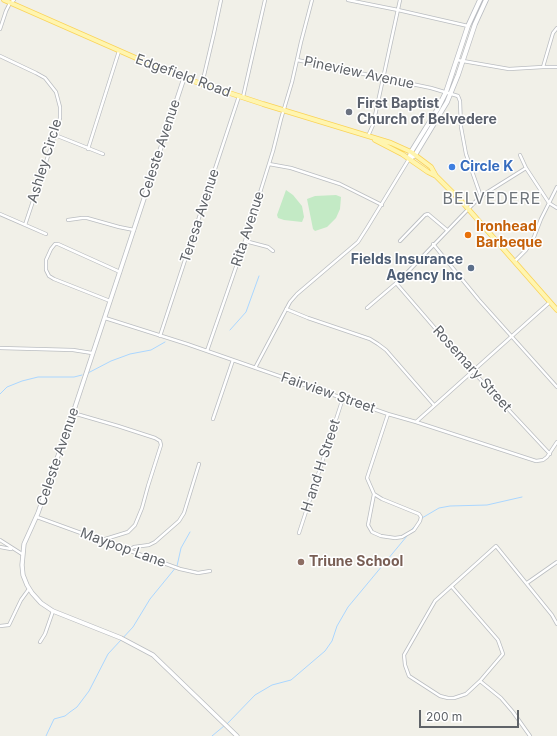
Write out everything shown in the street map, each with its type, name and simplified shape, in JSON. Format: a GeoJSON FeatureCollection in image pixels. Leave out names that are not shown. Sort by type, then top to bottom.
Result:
{"type":"FeatureCollection","features":[{"type":"Feature","properties":{"kind":"main road","name":"Edgefield Road"},"geometry":{"type":"LineString","coordinates":[[4,0],[12,2],[119,51],[184,78],[391,143],[411,152],[431,168],[436,176],[468,209],[557,310]]}},
{"type":"Feature","properties":{"kind":"main road"},"geometry":{"type":"LineString","coordinates":[[409,159],[411,152],[437,110],[446,92],[468,26],[480,0]]}},
{"type":"Feature","properties":{"kind":"main road"},"geometry":{"type":"LineString","coordinates":[[409,159],[415,155],[451,93],[474,24],[486,0]]}},
{"type":"Feature","properties":{"kind":"main road","name":"Edgefield Road"},"geometry":{"type":"LineString","coordinates":[[368,137],[409,159],[436,176]]}},
{"type":"Feature","properties":{"kind":"street"},"geometry":{"type":"LineString","coordinates":[[202,84],[220,0]]}},
{"type":"Feature","properties":{"kind":"street","name":"Teresa Avenue"},"geometry":{"type":"LineString","coordinates":[[160,336],[241,97],[265,0]]}},
{"type":"Feature","properties":{"kind":"street","name":"Rita Avenue"},"geometry":{"type":"LineString","coordinates":[[207,351],[245,241],[269,164],[292,82],[312,0]]}},
{"type":"Feature","properties":{"kind":"street"},"geometry":{"type":"LineString","coordinates":[[348,0],[468,26]]}},
{"type":"Feature","properties":{"kind":"street"},"geometry":{"type":"LineString","coordinates":[[368,137],[373,125],[400,0]]}},
{"type":"Feature","properties":{"kind":"street"},"geometry":{"type":"LineString","coordinates":[[0,29],[6,11],[12,2]]}},
{"type":"Feature","properties":{"kind":"street"},"geometry":{"type":"LineString","coordinates":[[543,67],[553,33],[557,28]]}},
{"type":"Feature","properties":{"kind":"street"},"geometry":{"type":"LineString","coordinates":[[88,149],[119,51]]}},
{"type":"Feature","properties":{"kind":"street","name":"Ashley Circle"},"geometry":{"type":"LineString","coordinates":[[0,56],[36,72],[45,78],[53,88],[59,100],[60,112],[55,135],[25,225]]}},
{"type":"Feature","properties":{"kind":"street","name":"Pineview Avenue"},"geometry":{"type":"LineString","coordinates":[[297,60],[451,93]]}},
{"type":"Feature","properties":{"kind":"street"},"geometry":{"type":"LineString","coordinates":[[457,60],[509,69],[557,67]]}},
{"type":"Feature","properties":{"kind":"street","name":"Celeste Avenue"},"geometry":{"type":"LineString","coordinates":[[184,78],[73,413],[36,517],[26,540],[22,554],[23,575],[29,589],[37,600],[53,611],[121,638],[153,655],[237,736]]}},
{"type":"Feature","properties":{"kind":"street"},"geometry":{"type":"LineString","coordinates":[[451,93],[459,98],[461,127],[466,154],[481,197]]}},
{"type":"Feature","properties":{"kind":"street"},"geometry":{"type":"LineString","coordinates":[[55,135],[103,154]]}},
{"type":"Feature","properties":{"kind":"street"},"geometry":{"type":"LineString","coordinates":[[520,155],[526,168],[549,203],[557,208]]}},
{"type":"Feature","properties":{"kind":"street"},"geometry":{"type":"LineString","coordinates":[[254,368],[286,308],[297,294],[358,242],[409,159]]}},
{"type":"Feature","properties":{"kind":"street"},"geometry":{"type":"LineString","coordinates":[[269,164],[291,168],[340,184],[382,205]]}},
{"type":"Feature","properties":{"kind":"street"},"geometry":{"type":"LineString","coordinates":[[367,308],[396,283],[481,197],[502,182],[526,168]]}},
{"type":"Feature","properties":{"kind":"street"},"geometry":{"type":"LineString","coordinates":[[514,262],[530,244],[557,187]]}},
{"type":"Feature","properties":{"kind":"street"},"geometry":{"type":"LineString","coordinates":[[0,214],[46,234]]}},
{"type":"Feature","properties":{"kind":"street"},"geometry":{"type":"LineString","coordinates":[[400,241],[425,215],[428,214],[447,230]]}},
{"type":"Feature","properties":{"kind":"street"},"geometry":{"type":"LineString","coordinates":[[68,220],[87,218],[113,226],[134,230]]}},
{"type":"Feature","properties":{"kind":"street"},"geometry":{"type":"LineString","coordinates":[[245,241],[268,247],[273,251]]}},
{"type":"Feature","properties":{"kind":"street"},"geometry":{"type":"LineString","coordinates":[[110,301],[49,276],[46,270],[46,260],[51,249],[55,244],[58,244],[120,272]]}},
{"type":"Feature","properties":{"kind":"street"},"geometry":{"type":"LineString","coordinates":[[433,244],[477,298],[557,387]]}},
{"type":"Feature","properties":{"kind":"street","name":"Rosemary Street"},"geometry":{"type":"LineString","coordinates":[[396,283],[472,371],[550,454]]}},
{"type":"Feature","properties":{"kind":"street"},"geometry":{"type":"LineString","coordinates":[[416,422],[550,302]]}},
{"type":"Feature","properties":{"kind":"street"},"geometry":{"type":"LineString","coordinates":[[286,308],[308,318],[370,339],[378,344],[386,350],[434,406]]}},
{"type":"Feature","properties":{"kind":"street","name":"Fairview Street"},"geometry":{"type":"LineString","coordinates":[[105,318],[207,351],[388,414],[536,461],[546,459],[550,454]]}},
{"type":"Feature","properties":{"kind":"street"},"geometry":{"type":"LineString","coordinates":[[0,348],[74,350],[92,354]]}},
{"type":"Feature","properties":{"kind":"street"},"geometry":{"type":"LineString","coordinates":[[213,419],[233,360]]}},
{"type":"Feature","properties":{"kind":"street","name":"H and H Street"},"geometry":{"type":"LineString","coordinates":[[299,533],[343,398]]}},
{"type":"Feature","properties":{"kind":"street"},"geometry":{"type":"LineString","coordinates":[[73,413],[155,438],[160,441],[161,445],[142,508],[135,525],[128,532],[102,540]]}},
{"type":"Feature","properties":{"kind":"street"},"geometry":{"type":"LineString","coordinates":[[374,494],[368,520],[368,525],[372,532],[381,536],[396,538],[402,537],[414,530],[420,521],[421,517],[419,514],[382,499],[374,494],[367,478],[388,414]]}},
{"type":"Feature","properties":{"kind":"street"},"geometry":{"type":"LineString","coordinates":[[550,454],[557,442]]}},
{"type":"Feature","properties":{"kind":"street"},"geometry":{"type":"LineString","coordinates":[[128,550],[155,542],[179,521],[184,514],[199,464]]}},
{"type":"Feature","properties":{"kind":"street","name":"Maypop Lane"},"geometry":{"type":"LineString","coordinates":[[36,517],[191,572],[202,573],[210,571]]}},
{"type":"Feature","properties":{"kind":"street"},"geometry":{"type":"LineString","coordinates":[[0,540],[22,554]]}},
{"type":"Feature","properties":{"kind":"street"},"geometry":{"type":"LineString","coordinates":[[452,587],[498,640],[503,654],[480,681],[466,694],[448,698],[440,696],[409,676],[405,665],[404,655],[435,601],[496,546],[527,583],[552,615],[557,624]]}},
{"type":"Feature","properties":{"kind":"street"},"geometry":{"type":"LineString","coordinates":[[0,547],[14,549]]}},
{"type":"Feature","properties":{"kind":"street"},"geometry":{"type":"LineString","coordinates":[[527,583],[557,562]]}},
{"type":"Feature","properties":{"kind":"street"},"geometry":{"type":"LineString","coordinates":[[0,626],[9,625],[21,600],[29,589]]}},
{"type":"Feature","properties":{"kind":"street"},"geometry":{"type":"LineString","coordinates":[[40,642],[45,634],[53,611]]}},
{"type":"Feature","properties":{"kind":"street"},"geometry":{"type":"LineString","coordinates":[[480,681],[500,698],[513,712],[530,736]]}},
{"type":"Feature","properties":{"kind":"street"},"geometry":{"type":"LineString","coordinates":[[230,736],[233,731]]}},
{"type":"Feature","properties":{"kind":"green space"},"geometry":{"type":"Polygon","coordinates":[[[286,190],[293,195],[302,206],[304,217],[302,222],[278,218],[277,215],[286,190]]]}},
{"type":"Feature","properties":{"kind":"green space"},"geometry":{"type":"Polygon","coordinates":[[[336,195],[341,197],[340,209],[336,218],[327,227],[315,231],[313,229],[307,199],[315,196],[336,195]]]}},
{"type":"Feature","properties":{"kind":"waterway"},"geometry":{"type":"LineString","coordinates":[[230,330],[246,312],[259,276]]}},
{"type":"Feature","properties":{"kind":"waterway"},"geometry":{"type":"LineString","coordinates":[[88,373],[111,361],[130,354],[151,350],[165,342]]}},
{"type":"Feature","properties":{"kind":"waterway"},"geometry":{"type":"LineString","coordinates":[[0,394],[7,387],[38,377],[74,377],[82,375]]}},
{"type":"Feature","properties":{"kind":"waterway"},"geometry":{"type":"LineString","coordinates":[[422,518],[439,508],[450,506],[487,505],[522,497]]}},
{"type":"Feature","properties":{"kind":"waterway"},"geometry":{"type":"LineString","coordinates":[[411,530],[416,525]]}},
{"type":"Feature","properties":{"kind":"waterway"},"geometry":{"type":"LineString","coordinates":[[46,736],[54,719],[65,716],[77,707],[89,691],[108,654],[133,627],[150,599],[177,566],[181,548],[190,532]]}},
{"type":"Feature","properties":{"kind":"waterway"},"geometry":{"type":"LineString","coordinates":[[227,724],[255,695],[272,685],[291,680],[325,651],[332,641],[337,626],[348,607],[407,536]]}},
{"type":"Feature","properties":{"kind":"waterway"},"geometry":{"type":"LineString","coordinates":[[212,736],[224,726]]}},
{"type":"Feature","properties":{"kind":"place","name":"First Baptist Church of Belvedere"},"geometry":{"type":"Point","coordinates":[349,112]}},
{"type":"Feature","properties":{"kind":"place","name":"Circle K"},"geometry":{"type":"Point","coordinates":[452,167]}},
{"type":"Feature","properties":{"kind":"place","name":"Ironhead Barbeque"},"geometry":{"type":"Point","coordinates":[468,235]}},
{"type":"Feature","properties":{"kind":"place","name":"Fields Insurance Agency Inc"},"geometry":{"type":"Point","coordinates":[471,268]}},
{"type":"Feature","properties":{"kind":"place","name":"Triune School"},"geometry":{"type":"Point","coordinates":[301,562]}},
{"type":"Feature","properties":{"kind":"district","name":"BELVEDERE"},"geometry":{"type":"Point","coordinates":[492,199]}}]}
